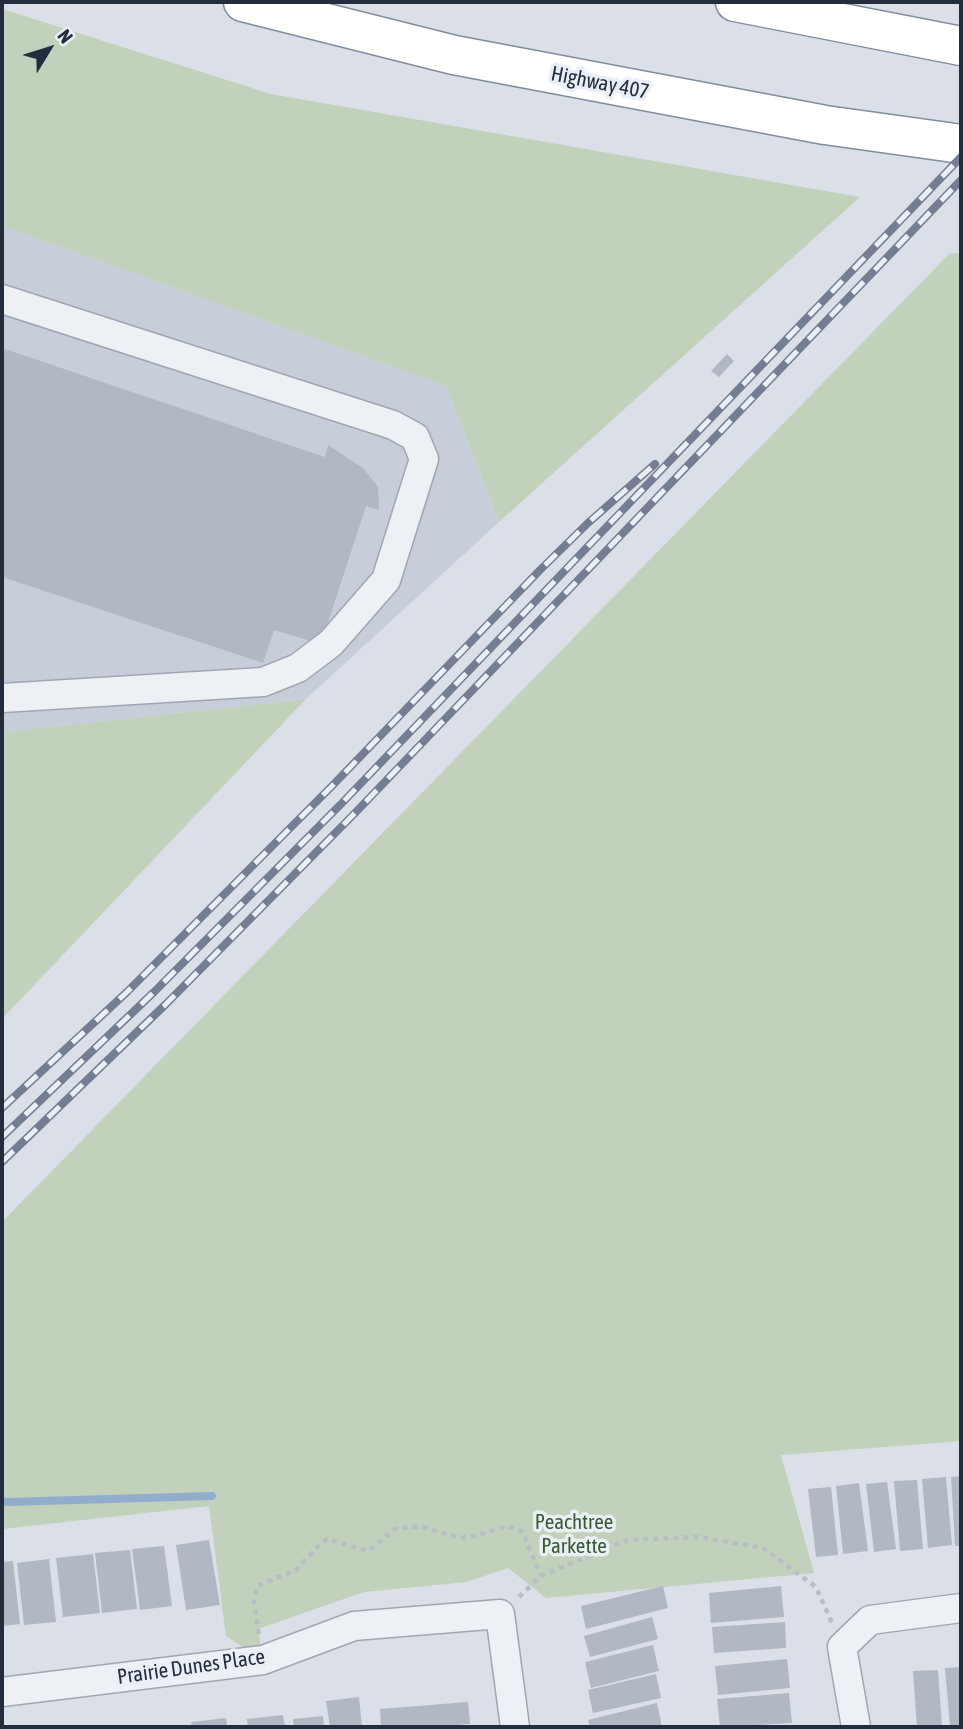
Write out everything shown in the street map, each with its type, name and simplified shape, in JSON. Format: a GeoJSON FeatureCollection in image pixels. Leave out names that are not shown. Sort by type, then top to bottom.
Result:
{"type":"FeatureCollection","features":[{"type":"Feature","properties":{"kind":"highway","name":"Highway 407"},"geometry":{"type":"LineString","coordinates":[[243,2],[454,55],[825,125],[961,144]]}},
{"type":"Feature","properties":{"kind":"highway"},"geometry":{"type":"LineString","coordinates":[[735,2],[961,46]]}},
{"type":"Feature","properties":{"kind":"street"},"geometry":{"type":"LineString","coordinates":[[2,299],[393,425],[415,437],[424,459],[386,580],[331,643],[298,668],[263,682],[2,698]]}},
{"type":"Feature","properties":{"kind":"street"},"geometry":{"type":"LineString","coordinates":[[856,1727],[842,1647],[870,1620],[961,1608]]}},
{"type":"Feature","properties":{"kind":"street"},"geometry":{"type":"LineString","coordinates":[[500,1614],[515,1727]]}},
{"type":"Feature","properties":{"kind":"street","name":"Prairie Dunes Place"},"geometry":{"type":"LineString","coordinates":[[2,1692],[263,1660],[354,1626],[500,1614]]}},
{"type":"Feature","properties":{"kind":"path"},"geometry":{"type":"LineString","coordinates":[[263,1660],[254,1602],[257,1586],[296,1570],[327,1539],[368,1551],[395,1529],[420,1526],[460,1538],[507,1526],[522,1531],[541,1576]]}},
{"type":"Feature","properties":{"kind":"path"},"geometry":{"type":"LineString","coordinates":[[500,1614],[541,1576],[627,1540],[699,1537],[763,1548],[816,1587],[842,1647]]}},
{"type":"Feature","properties":{"kind":"shaded area"},"geometry":{"type":"Polygon","coordinates":[[[2,226],[446,386],[499,522],[306,699],[2,732],[2,226]]]}},
{"type":"Feature","properties":{"kind":"green space"},"geometry":{"type":"Polygon","coordinates":[[[2,9],[271,94],[860,197],[499,522],[446,386],[2,226],[2,9]]]}},
{"type":"Feature","properties":{"kind":"green space","name":"Peachtree Parkette"},"geometry":{"type":"Polygon","coordinates":[[[950,253],[961,254],[961,1441],[781,1455],[814,1573],[546,1598],[508,1568],[467,1582],[364,1592],[258,1629],[263,1660],[226,1636],[209,1506],[2,1529],[2,1222],[950,253]]]}},
{"type":"Feature","properties":{"kind":"green space"},"geometry":{"type":"Polygon","coordinates":[[[306,699],[2,1019],[2,732],[306,699]]]}},
{"type":"Feature","properties":{"kind":"building"},"geometry":{"type":"Polygon","coordinates":[[[2,348],[325,457],[328,445],[363,468],[378,487],[379,510],[366,506],[321,644],[274,630],[263,663],[2,577],[2,348]]]}},
{"type":"Feature","properties":{"kind":"building"},"geometry":{"type":"Polygon","coordinates":[[[727,354],[734,361],[719,377],[711,371],[727,354]]]}},
{"type":"Feature","properties":{"kind":"building"},"geometry":{"type":"Polygon","coordinates":[[[961,1476],[961,1546],[955,1546],[951,1477],[961,1476]]]}},
{"type":"Feature","properties":{"kind":"building"},"geometry":{"type":"Polygon","coordinates":[[[946,1477],[952,1545],[928,1548],[922,1479],[946,1477]]]}},
{"type":"Feature","properties":{"kind":"building"},"geometry":{"type":"Polygon","coordinates":[[[917,1480],[923,1549],[900,1551],[894,1481],[917,1480]]]}},
{"type":"Feature","properties":{"kind":"building"},"geometry":{"type":"Polygon","coordinates":[[[887,1482],[896,1549],[874,1552],[866,1484],[887,1482]]]}},
{"type":"Feature","properties":{"kind":"building"},"geometry":{"type":"Polygon","coordinates":[[[859,1483],[868,1551],[843,1554],[836,1486],[859,1483]]]}},
{"type":"Feature","properties":{"kind":"building"},"geometry":{"type":"Polygon","coordinates":[[[831,1487],[838,1555],[816,1557],[808,1489],[831,1487]]]}},
{"type":"Feature","properties":{"kind":"building"},"geometry":{"type":"Polygon","coordinates":[[[209,1540],[220,1605],[186,1610],[176,1545],[209,1540]]]}},
{"type":"Feature","properties":{"kind":"building"},"geometry":{"type":"Polygon","coordinates":[[[164,1546],[172,1606],[140,1610],[132,1549],[164,1546]]]}},
{"type":"Feature","properties":{"kind":"building"},"geometry":{"type":"Polygon","coordinates":[[[130,1550],[137,1609],[102,1613],[95,1553],[130,1550]]]}},
{"type":"Feature","properties":{"kind":"building"},"geometry":{"type":"Polygon","coordinates":[[[93,1554],[100,1613],[63,1617],[56,1558],[93,1554]]]}},
{"type":"Feature","properties":{"kind":"building"},"geometry":{"type":"Polygon","coordinates":[[[49,1559],[56,1622],[24,1625],[17,1563],[49,1559]]]}},
{"type":"Feature","properties":{"kind":"building"},"geometry":{"type":"Polygon","coordinates":[[[13,1561],[20,1624],[2,1626],[2,1562],[13,1561]]]}},
{"type":"Feature","properties":{"kind":"building"},"geometry":{"type":"Polygon","coordinates":[[[663,1586],[668,1608],[586,1629],[581,1606],[663,1586]]]}},
{"type":"Feature","properties":{"kind":"building"},"geometry":{"type":"Polygon","coordinates":[[[781,1586],[784,1617],[711,1623],[709,1593],[781,1586]]]}},
{"type":"Feature","properties":{"kind":"building"},"geometry":{"type":"Polygon","coordinates":[[[652,1617],[658,1639],[590,1657],[584,1636],[652,1617]]]}},
{"type":"Feature","properties":{"kind":"building"},"geometry":{"type":"Polygon","coordinates":[[[785,1622],[786,1648],[714,1653],[712,1627],[785,1622]]]}},
{"type":"Feature","properties":{"kind":"building"},"geometry":{"type":"Polygon","coordinates":[[[653,1645],[659,1671],[591,1688],[585,1662],[653,1645]]]}},
{"type":"Feature","properties":{"kind":"building"},"geometry":{"type":"Polygon","coordinates":[[[787,1659],[790,1688],[718,1695],[715,1666],[787,1659]]]}},
{"type":"Feature","properties":{"kind":"building"},"geometry":{"type":"Polygon","coordinates":[[[961,1667],[961,1727],[950,1727],[945,1668],[961,1667]]]}},
{"type":"Feature","properties":{"kind":"building"},"geometry":{"type":"Polygon","coordinates":[[[938,1670],[942,1727],[917,1727],[913,1671],[938,1670]]]}},
{"type":"Feature","properties":{"kind":"building"},"geometry":{"type":"Polygon","coordinates":[[[656,1674],[661,1698],[593,1713],[588,1690],[656,1674]]]}},
{"type":"Feature","properties":{"kind":"building"},"geometry":{"type":"Polygon","coordinates":[[[789,1693],[792,1723],[720,1727],[717,1699],[789,1693]]]}},
{"type":"Feature","properties":{"kind":"building"},"geometry":{"type":"Polygon","coordinates":[[[359,1697],[362,1727],[330,1727],[326,1701],[359,1697]]]}},
{"type":"Feature","properties":{"kind":"building"},"geometry":{"type":"Polygon","coordinates":[[[468,1702],[470,1724],[381,1727],[380,1709],[468,1702]]]}},
{"type":"Feature","properties":{"kind":"building"},"geometry":{"type":"Polygon","coordinates":[[[657,1703],[662,1727],[590,1727],[588,1720],[657,1703]]]}},
{"type":"Feature","properties":{"kind":"building"},"geometry":{"type":"Polygon","coordinates":[[[283,1715],[285,1727],[248,1727],[247,1719],[283,1715]]]}},
{"type":"Feature","properties":{"kind":"building"},"geometry":{"type":"Polygon","coordinates":[[[323,1716],[324,1727],[294,1727],[293,1719],[323,1716]]]}},
{"type":"Feature","properties":{"kind":"building"},"geometry":{"type":"Polygon","coordinates":[[[226,1718],[227,1727],[192,1727],[191,1722],[226,1718]]]}},
{"type":"Feature","properties":{"kind":"waterway"},"geometry":{"type":"LineString","coordinates":[[2,1501],[212,1496]]}},
{"type":"Feature","properties":{"kind":"railway"},"geometry":{"type":"LineString","coordinates":[[2,1137],[154,992],[344,801],[961,157]]}},
{"type":"Feature","properties":{"kind":"railway"},"geometry":{"type":"LineString","coordinates":[[2,1162],[166,1004],[355,813],[961,180]]}},
{"type":"Feature","properties":{"kind":"railway"},"geometry":{"type":"LineString","coordinates":[[2,1108],[127,992],[331,787],[541,569],[655,464]]}}]}
